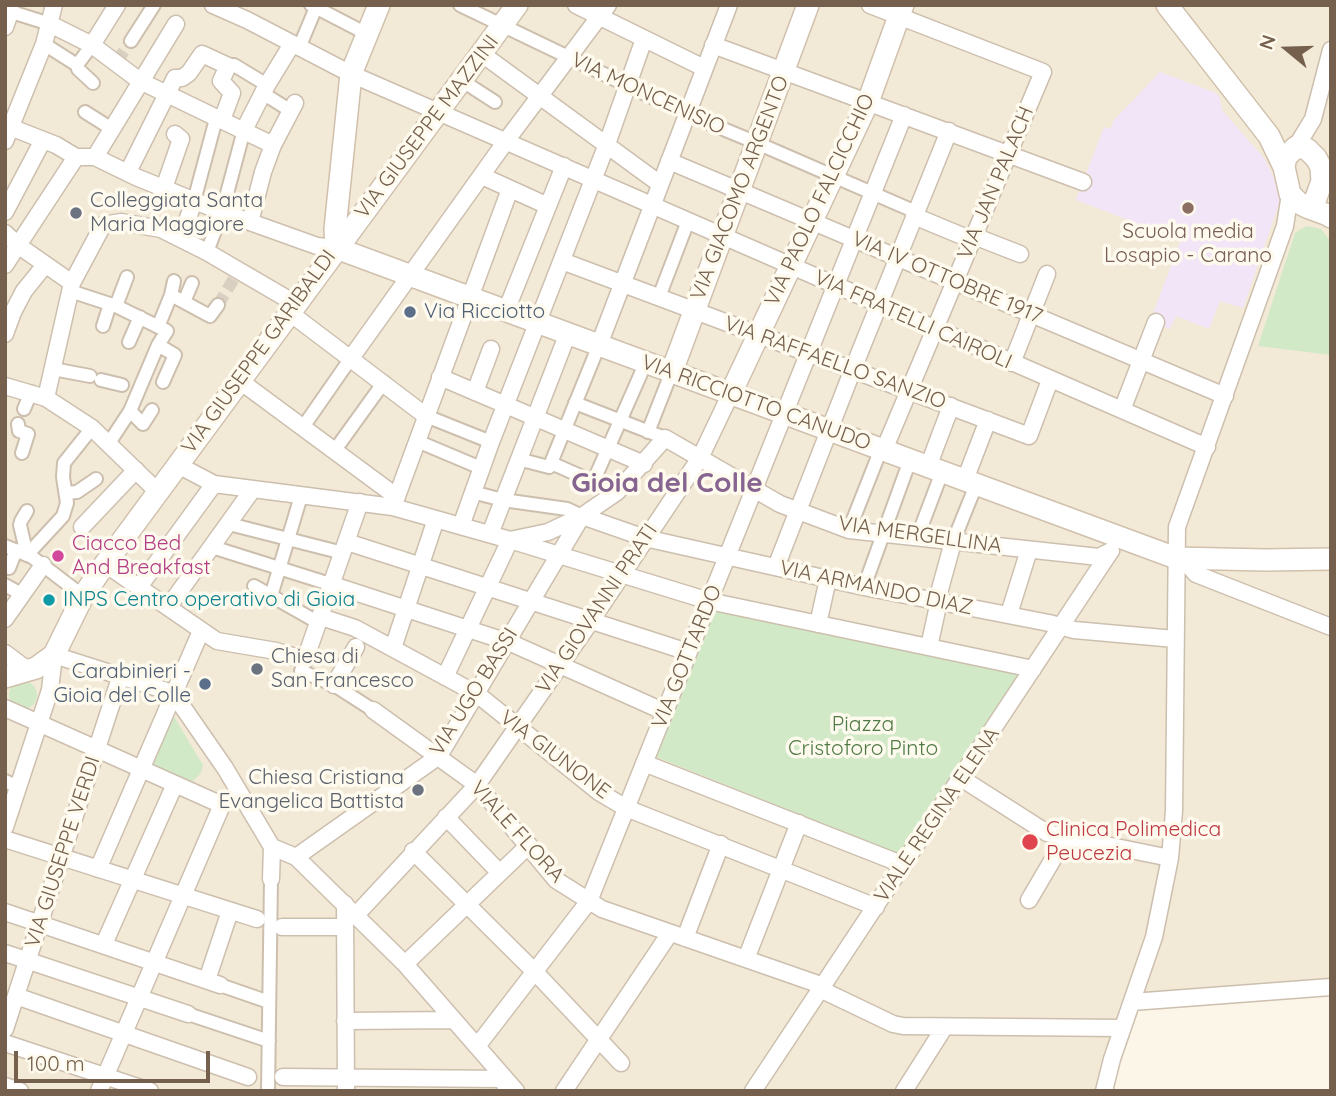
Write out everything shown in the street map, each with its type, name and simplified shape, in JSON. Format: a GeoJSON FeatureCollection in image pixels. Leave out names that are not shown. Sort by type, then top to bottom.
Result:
{"type":"FeatureCollection","features":[{"type":"Feature","properties":{"kind":"main road","name":"VIA GIUSEPPE GARIBALDI"},"geometry":{"type":"LineString","coordinates":[[54,655],[83,596],[104,564],[336,248],[335,229],[351,74],[379,5]]}},
{"type":"Feature","properties":{"kind":"main road","name":"VIA GIUSEPPE MAZZINI"},"geometry":{"type":"LineString","coordinates":[[336,248],[517,5]]}},
{"type":"Feature","properties":{"kind":"main road","name":"VIA GIACOMO ARGENTO"},"geometry":{"type":"LineString","coordinates":[[672,371],[808,5]]}},
{"type":"Feature","properties":{"kind":"main road"},"geometry":{"type":"LineString","coordinates":[[1167,5],[1269,136],[1290,154],[1290,194],[1323,213]]}},
{"type":"Feature","properties":{"kind":"main road","name":"VIA PAOLO FALCICCHIO"},"geometry":{"type":"LineString","coordinates":[[731,393],[867,102],[901,11]]}},
{"type":"Feature","properties":{"kind":"main road"},"geometry":{"type":"LineString","coordinates":[[1290,154],[1307,149],[1321,167],[1323,213]]}},
{"type":"Feature","properties":{"kind":"main road","name":"VIA RICCIOTTO CANUDO"},"geometry":{"type":"LineString","coordinates":[[336,248],[883,449],[1112,543],[1179,558],[1331,559]]}},
{"type":"Feature","properties":{"kind":"main road"},"geometry":{"type":"LineString","coordinates":[[5,677],[29,671],[54,655]]}},
{"type":"Feature","properties":{"kind":"street"},"geometry":{"type":"LineString","coordinates":[[54,5],[44,44],[7,131],[43,141],[76,157],[95,157],[222,212],[317,246],[336,248]]}},
{"type":"Feature","properties":{"kind":"street"},"geometry":{"type":"LineString","coordinates":[[77,65],[117,5]]}},
{"type":"Feature","properties":{"kind":"street"},"geometry":{"type":"LineString","coordinates":[[131,41],[154,5]]}},
{"type":"Feature","properties":{"kind":"street","name":"VIA MONCENISIO"},"geometry":{"type":"LineString","coordinates":[[460,5],[687,114],[757,142],[915,214],[1020,254]]}},
{"type":"Feature","properties":{"kind":"street"},"geometry":{"type":"LineString","coordinates":[[576,5],[604,11],[644,39],[704,68]]}},
{"type":"Feature","properties":{"kind":"street"},"geometry":{"type":"LineString","coordinates":[[518,459],[549,467],[551,463],[729,5]]}},
{"type":"Feature","properties":{"kind":"street"},"geometry":{"type":"LineString","coordinates":[[870,5],[901,11]]}},
{"type":"Feature","properties":{"kind":"street","name":"VIA FRATELLI CAIROLI"},"geometry":{"type":"LineString","coordinates":[[216,6],[251,13],[296,46],[351,74],[1206,447]]}},
{"type":"Feature","properties":{"kind":"street"},"geometry":{"type":"LineString","coordinates":[[207,252],[222,212],[244,130],[265,90],[296,46],[315,6],[367,34]]}},
{"type":"Feature","properties":{"kind":"street"},"geometry":{"type":"LineString","coordinates":[[5,27],[8,10],[50,24],[92,45],[141,82],[273,145]]}},
{"type":"Feature","properties":{"kind":"street"},"geometry":{"type":"LineString","coordinates":[[303,427],[506,141],[604,11]]}},
{"type":"Feature","properties":{"kind":"street","name":"VIA JAN PALACH"},"geometry":{"type":"LineString","coordinates":[[883,449],[1043,72],[901,11]]}},
{"type":"Feature","properties":{"kind":"street"},"geometry":{"type":"LineString","coordinates":[[95,157],[176,24]]}},
{"type":"Feature","properties":{"kind":"street"},"geometry":{"type":"LineString","coordinates":[[461,526],[594,179],[644,39]]}},
{"type":"Feature","properties":{"kind":"street"},"geometry":{"type":"LineString","coordinates":[[44,44],[77,65],[93,83]]}},
{"type":"Feature","properties":{"kind":"street"},"geometry":{"type":"LineString","coordinates":[[713,45],[1083,182]]}},
{"type":"Feature","properties":{"kind":"street"},"geometry":{"type":"LineString","coordinates":[[1290,154],[1313,119],[1331,50]]}},
{"type":"Feature","properties":{"kind":"street"},"geometry":{"type":"LineString","coordinates":[[128,172],[175,78],[182,78],[189,73],[202,54],[228,66],[234,65],[265,90],[293,107],[273,145],[250,222]]}},
{"type":"Feature","properties":{"kind":"street"},"geometry":{"type":"LineString","coordinates":[[482,54],[660,184]]}},
{"type":"Feature","properties":{"kind":"street"},"geometry":{"type":"LineString","coordinates":[[181,238],[219,119],[232,93],[221,82],[228,66]]}},
{"type":"Feature","properties":{"kind":"street"},"geometry":{"type":"LineString","coordinates":[[461,80],[495,102]]}},
{"type":"Feature","properties":{"kind":"street"},"geometry":{"type":"LineString","coordinates":[[85,112],[112,129]]}},
{"type":"Feature","properties":{"kind":"street","name":"VIA GOTTARDO"},"geometry":{"type":"LineString","coordinates":[[478,1045],[589,901],[904,115]]}},
{"type":"Feature","properties":{"kind":"street"},"geometry":{"type":"LineString","coordinates":[[1313,119],[1316,159]]}},
{"type":"Feature","properties":{"kind":"street"},"geometry":{"type":"LineString","coordinates":[[776,567],[949,131]]}},
{"type":"Feature","properties":{"kind":"street"},"geometry":{"type":"LineString","coordinates":[[164,188],[181,139],[175,134]]}},
{"type":"Feature","properties":{"kind":"street"},"geometry":{"type":"LineString","coordinates":[[5,212],[43,141]]}},
{"type":"Feature","properties":{"kind":"street"},"geometry":{"type":"LineString","coordinates":[[5,265],[76,157]]}},
{"type":"Feature","properties":{"kind":"street","name":"VIA IV OTTOBRE 1917"},"geometry":{"type":"LineString","coordinates":[[669,161],[1225,396]]}},
{"type":"Feature","properties":{"kind":"street"},"geometry":{"type":"LineString","coordinates":[[506,311],[564,166]]}},
{"type":"Feature","properties":{"kind":"street"},"geometry":{"type":"LineString","coordinates":[[482,176],[548,206]]}},
{"type":"Feature","properties":{"kind":"street"},"geometry":{"type":"LineString","coordinates":[[395,502],[510,189]]}},
{"type":"Feature","properties":{"kind":"street"},"geometry":{"type":"LineString","coordinates":[[1104,1091],[1122,1028],[1154,937],[1170,858],[1174,811],[1175,639],[1180,518],[1285,226],[1290,194]]}},
{"type":"Feature","properties":{"kind":"street"},"geometry":{"type":"LineString","coordinates":[[1285,226],[1323,213]]}},
{"type":"Feature","properties":{"kind":"street"},"geometry":{"type":"LineString","coordinates":[[659,297],[688,221]]}},
{"type":"Feature","properties":{"kind":"street"},"geometry":{"type":"LineString","coordinates":[[24,410],[38,395],[53,369],[71,287],[103,225],[121,222],[161,229],[207,252],[293,309],[351,359],[426,416],[491,442]]}},
{"type":"Feature","properties":{"kind":"street"},"geometry":{"type":"LineString","coordinates":[[5,233],[71,287],[167,331],[158,345],[130,411],[109,443]]}},
{"type":"Feature","properties":{"kind":"street","name":"VIA RAFFAELLO SANZIO"},"geometry":{"type":"LineString","coordinates":[[562,261],[1029,436],[1050,380]]}},
{"type":"Feature","properties":{"kind":"street"},"geometry":{"type":"LineString","coordinates":[[5,334],[24,291],[46,265]]}},
{"type":"Feature","properties":{"kind":"street"},"geometry":{"type":"LineString","coordinates":[[1012,363],[1047,274]]}},
{"type":"Feature","properties":{"kind":"street"},"geometry":{"type":"LineString","coordinates":[[103,326],[127,277]]}},
{"type":"Feature","properties":{"kind":"street"},"geometry":{"type":"LineString","coordinates":[[158,327],[174,281]]}},
{"type":"Feature","properties":{"kind":"street"},"geometry":{"type":"LineString","coordinates":[[184,302],[192,283]]}},
{"type":"Feature","properties":{"kind":"street"},"geometry":{"type":"LineString","coordinates":[[171,295],[210,316],[218,304]]}},
{"type":"Feature","properties":{"kind":"street"},"geometry":{"type":"LineString","coordinates":[[129,342],[140,317]]}},
{"type":"Feature","properties":{"kind":"street"},"geometry":{"type":"LineString","coordinates":[[1122,411],[1156,322]]}},
{"type":"Feature","properties":{"kind":"street"},"geometry":{"type":"LineString","coordinates":[[490,534],[568,333]]}},
{"type":"Feature","properties":{"kind":"street"},"geometry":{"type":"LineString","coordinates":[[163,382],[175,355],[184,343]]}},
{"type":"Feature","properties":{"kind":"street"},"geometry":{"type":"LineString","coordinates":[[158,345],[175,355]]}},
{"type":"Feature","properties":{"kind":"street"},"geometry":{"type":"LineString","coordinates":[[475,392],[491,349]]}},
{"type":"Feature","properties":{"kind":"street"},"geometry":{"type":"LineString","coordinates":[[594,480],[646,362]]}},
{"type":"Feature","properties":{"kind":"street"},"geometry":{"type":"LineString","coordinates":[[53,369],[122,385]]}},
{"type":"Feature","properties":{"kind":"street"},"geometry":{"type":"LineString","coordinates":[[648,432],[672,371]]}},
{"type":"Feature","properties":{"kind":"street"},"geometry":{"type":"LineString","coordinates":[[440,377],[644,464]]}},
{"type":"Feature","properties":{"kind":"street"},"geometry":{"type":"LineString","coordinates":[[240,380],[335,450],[395,502],[436,519],[709,601],[1034,670]]}},
{"type":"Feature","properties":{"kind":"street"},"geometry":{"type":"LineString","coordinates":[[335,450],[384,383]]}},
{"type":"Feature","properties":{"kind":"street"},"geometry":{"type":"LineString","coordinates":[[5,386],[38,395],[92,428],[158,491]]}},
{"type":"Feature","properties":{"kind":"street","name":"VIA GIOVANNI PRATI"},"geometry":{"type":"LineString","coordinates":[[348,915],[477,785],[700,458],[731,393]]}},
{"type":"Feature","properties":{"kind":"street"},"geometry":{"type":"LineString","coordinates":[[509,540],[548,532],[582,516],[617,492],[665,438],[575,403]]}},
{"type":"Feature","properties":{"kind":"street"},"geometry":{"type":"LineString","coordinates":[[864,587],[883,534],[927,466],[951,407]]}},
{"type":"Feature","properties":{"kind":"street"},"geometry":{"type":"LineString","coordinates":[[130,411],[143,424],[152,410]]}},
{"type":"Feature","properties":{"kind":"street"},"geometry":{"type":"LineString","coordinates":[[929,647],[953,542],[988,420]]}},
{"type":"Feature","properties":{"kind":"street"},"geometry":{"type":"LineString","coordinates":[[18,424],[19,431],[28,434],[22,453]]}},
{"type":"Feature","properties":{"kind":"street"},"geometry":{"type":"LineString","coordinates":[[16,550],[63,516],[67,503],[64,463],[92,428]]}},
{"type":"Feature","properties":{"kind":"street","name":"VIA MERGELLINA"},"geometry":{"type":"LineString","coordinates":[[665,438],[797,511],[849,530],[1099,557],[1112,543]]}},
{"type":"Feature","properties":{"kind":"street"},"geometry":{"type":"LineString","coordinates":[[417,441],[481,468]]}},
{"type":"Feature","properties":{"kind":"street"},"geometry":{"type":"LineString","coordinates":[[849,530],[883,449]]}},
{"type":"Feature","properties":{"kind":"street"},"geometry":{"type":"LineString","coordinates":[[551,463],[617,492]]}},
{"type":"Feature","properties":{"kind":"street"},"geometry":{"type":"LineString","coordinates":[[178,465],[214,484],[360,502],[395,502]]}},
{"type":"Feature","properties":{"kind":"street"},"geometry":{"type":"LineString","coordinates":[[917,538],[927,466]]}},
{"type":"Feature","properties":{"kind":"street"},"geometry":{"type":"LineString","coordinates":[[82,527],[136,470]]}},
{"type":"Feature","properties":{"kind":"street"},"geometry":{"type":"LineString","coordinates":[[66,493],[77,492],[96,479]]}},
{"type":"Feature","properties":{"kind":"street"},"geometry":{"type":"LineString","coordinates":[[139,587],[214,484]]}},
{"type":"Feature","properties":{"kind":"street"},"geometry":{"type":"LineString","coordinates":[[169,606],[253,489]]}},
{"type":"Feature","properties":{"kind":"street"},"geometry":{"type":"LineString","coordinates":[[472,492],[503,500],[566,509],[582,516]]}},
{"type":"Feature","properties":{"kind":"street"},"geometry":{"type":"LineString","coordinates":[[271,596],[301,496]]}},
{"type":"Feature","properties":{"kind":"street"},"geometry":{"type":"LineString","coordinates":[[104,564],[217,640],[276,651],[305,660],[360,502]]}},
{"type":"Feature","properties":{"kind":"street","name":"VIA ARMANDO DIAZ"},"geometry":{"type":"LineString","coordinates":[[582,516],[645,538],[864,587],[1009,614],[1074,630],[1175,639]]}},
{"type":"Feature","properties":{"kind":"street","name":"VIA UGO BASSI"},"geometry":{"type":"LineString","coordinates":[[296,857],[439,756],[582,516]]}},
{"type":"Feature","properties":{"kind":"street"},"geometry":{"type":"LineString","coordinates":[[9,568],[23,519]]}},
{"type":"Feature","properties":{"kind":"street"},"geometry":{"type":"LineString","coordinates":[[393,648],[436,519]]}},
{"type":"Feature","properties":{"kind":"street"},"geometry":{"type":"LineString","coordinates":[[229,524],[287,540],[345,548],[421,566],[688,652]]}},
{"type":"Feature","properties":{"kind":"street"},"geometry":{"type":"LineString","coordinates":[[445,677],[509,540]]}},
{"type":"Feature","properties":{"kind":"street","name":"VIALE REGINA ELENA"},"geometry":{"type":"LineString","coordinates":[[753,1091],[1034,670],[1112,543]]}},
{"type":"Feature","properties":{"kind":"street"},"geometry":{"type":"LineString","coordinates":[[212,547],[507,641],[665,712]]}},
{"type":"Feature","properties":{"kind":"street"},"geometry":{"type":"LineString","coordinates":[[16,550],[43,565],[83,596]]}},
{"type":"Feature","properties":{"kind":"street"},"geometry":{"type":"LineString","coordinates":[[1009,614],[1029,550]]}},
{"type":"Feature","properties":{"kind":"street"},"geometry":{"type":"LineString","coordinates":[[1179,558],[1196,574],[1331,627]]}},
{"type":"Feature","properties":{"kind":"street"},"geometry":{"type":"LineString","coordinates":[[5,619],[43,565]]}},
{"type":"Feature","properties":{"kind":"street"},"geometry":{"type":"LineString","coordinates":[[818,624],[828,579]]}},
{"type":"Feature","properties":{"kind":"street"},"geometry":{"type":"LineString","coordinates":[[5,585],[23,595]]}},
{"type":"Feature","properties":{"kind":"street"},"geometry":{"type":"LineString","coordinates":[[254,586],[320,620]]}},
{"type":"Feature","properties":{"kind":"street","name":"VIA GIUNONE"},"geometry":{"type":"LineString","coordinates":[[320,620],[355,628],[477,694],[598,792],[626,808],[876,907]]}},
{"type":"Feature","properties":{"kind":"street"},"geometry":{"type":"LineString","coordinates":[[98,869],[201,631]]}},
{"type":"Feature","properties":{"kind":"street"},"geometry":{"type":"LineString","coordinates":[[334,685],[356,647]]}},
{"type":"Feature","properties":{"kind":"street"},"geometry":{"type":"LineString","coordinates":[[5,653],[29,671]]}},
{"type":"Feature","properties":{"kind":"street"},"geometry":{"type":"LineString","coordinates":[[6,822],[12,784],[40,723],[50,690],[54,655],[173,693],[242,794],[272,847],[269,1002],[272,1082]]}},
{"type":"Feature","properties":{"kind":"street","name":"VIALE FLORA"},"geometry":{"type":"LineString","coordinates":[[305,660],[301,671],[334,685],[373,710],[477,785],[556,880],[602,909],[815,983],[822,990],[903,1027],[1122,1028]]}},
{"type":"Feature","properties":{"kind":"street","name":"VIA GIUSEPPE VERDI"},"geometry":{"type":"LineString","coordinates":[[5,1029],[121,676]]}},
{"type":"Feature","properties":{"kind":"street"},"geometry":{"type":"LineString","coordinates":[[5,708],[222,806]]}},
{"type":"Feature","properties":{"kind":"street"},"geometry":{"type":"LineString","coordinates":[[644,762],[904,865]]}},
{"type":"Feature","properties":{"kind":"street"},"geometry":{"type":"LineString","coordinates":[[961,778],[1047,832],[1170,858]]}},
{"type":"Feature","properties":{"kind":"street"},"geometry":{"type":"LineString","coordinates":[[104,944],[175,785]]}},
{"type":"Feature","properties":{"kind":"street"},"geometry":{"type":"LineString","coordinates":[[102,1083],[222,806],[242,794]]}},
{"type":"Feature","properties":{"kind":"street"},"geometry":{"type":"LineString","coordinates":[[446,817],[500,873]]}},
{"type":"Feature","properties":{"kind":"street"},"geometry":{"type":"LineString","coordinates":[[746,959],[799,823]]}},
{"type":"Feature","properties":{"kind":"street"},"geometry":{"type":"LineString","coordinates":[[1029,900],[1066,837]]}},
{"type":"Feature","properties":{"kind":"street"},"geometry":{"type":"LineString","coordinates":[[5,839],[270,924],[348,915]]}},
{"type":"Feature","properties":{"kind":"street"},"geometry":{"type":"LineString","coordinates":[[564,1091],[677,935],[721,844]]}},
{"type":"Feature","properties":{"kind":"street"},"geometry":{"type":"LineString","coordinates":[[405,964],[529,845]]}},
{"type":"Feature","properties":{"kind":"street"},"geometry":{"type":"LineString","coordinates":[[272,847],[296,857],[348,915],[405,964],[478,1045],[509,1087]]}},
{"type":"Feature","properties":{"kind":"street"},"geometry":{"type":"LineString","coordinates":[[413,851],[535,972],[621,1063]]}},
{"type":"Feature","properties":{"kind":"street"},"geometry":{"type":"LineString","coordinates":[[214,983],[230,911]]}},
{"type":"Feature","properties":{"kind":"street"},"geometry":{"type":"LineString","coordinates":[[5,912],[269,1002]]}},
{"type":"Feature","properties":{"kind":"street"},"geometry":{"type":"LineString","coordinates":[[346,1084],[348,915]]}},
{"type":"Feature","properties":{"kind":"street"},"geometry":{"type":"LineString","coordinates":[[5,953],[269,1041]]}},
{"type":"Feature","properties":{"kind":"street"},"geometry":{"type":"LineString","coordinates":[[1132,1002],[1331,987]]}},
{"type":"Feature","properties":{"kind":"street"},"geometry":{"type":"LineString","coordinates":[[16,996],[248,1077],[272,1082],[509,1087]]}},
{"type":"Feature","properties":{"kind":"street"},"geometry":{"type":"LineString","coordinates":[[345,1021],[453,1020]]}},
{"type":"Feature","properties":{"kind":"street"},"geometry":{"type":"LineString","coordinates":[[904,1091],[944,1027]]}},
{"type":"Feature","properties":{"kind":"street"},"geometry":{"type":"LineString","coordinates":[[5,1043],[102,1083],[150,1091]]}},
{"type":"Feature","properties":{"kind":"street"},"geometry":{"type":"LineString","coordinates":[[5,1086],[20,1091]]}},
{"type":"Feature","properties":{"kind":"shaded area"},"geometry":{"type":"Polygon","coordinates":[[[5,5],[1331,5],[1331,984],[1144,994],[1117,1054],[1113,1091],[5,1091],[5,5]]]}},
{"type":"Feature","properties":{"kind":"shaded area","name":"Scuola media Losapio - Carano"},"geometry":{"type":"Polygon","coordinates":[[[1160,72],[1216,93],[1220,98],[1222,110],[1264,158],[1282,195],[1243,308],[1220,301],[1209,329],[1176,316],[1170,329],[1150,321],[1181,240],[1076,200],[1104,127],[1110,129],[1114,120],[1160,72]]]}},
{"type":"Feature","properties":{"kind":"green space"},"geometry":{"type":"Polygon","coordinates":[[[1306,226],[1321,229],[1331,242],[1331,355],[1258,346],[1295,233],[1306,226]]]}},
{"type":"Feature","properties":{"kind":"green space","name":"Piazza Cristoforo Pinto"},"geometry":{"type":"Polygon","coordinates":[[[710,609],[1024,673],[902,855],[651,755],[710,609]]]}},
{"type":"Feature","properties":{"kind":"green space"},"geometry":{"type":"Polygon","coordinates":[[[23,681],[33,685],[37,695],[33,705],[23,709],[13,705],[9,695],[13,685],[23,681]]]}},
{"type":"Feature","properties":{"kind":"green space"},"geometry":{"type":"Polygon","coordinates":[[[170,710],[203,765],[201,773],[191,783],[144,767],[170,710]]]}},
{"type":"Feature","properties":{"kind":"tunnel"},"geometry":{"type":"LineString","coordinates":[[117,61],[131,41]]}},
{"type":"Feature","properties":{"kind":"tunnel"},"geometry":{"type":"LineString","coordinates":[[218,305],[236,275]]}},
{"type":"Feature","properties":{"kind":"place","name":"Scuola media Losapio - Carano"},"geometry":{"type":"Point","coordinates":[1188,208]}},
{"type":"Feature","properties":{"kind":"place","name":"Colleggiata Santa Maria Maggiore"},"geometry":{"type":"Point","coordinates":[76,213]}},
{"type":"Feature","properties":{"kind":"place","name":"Via Ricciotto"},"geometry":{"type":"Point","coordinates":[410,312]}},
{"type":"Feature","properties":{"kind":"place","name":"Ciacco Bed And Breakfast"},"geometry":{"type":"Point","coordinates":[58,556]}},
{"type":"Feature","properties":{"kind":"place","name":"INPS Centro operativo di Gioia"},"geometry":{"type":"Point","coordinates":[49,600]}},
{"type":"Feature","properties":{"kind":"place","name":"Chiesa di San Francesco"},"geometry":{"type":"Point","coordinates":[257,669]}},
{"type":"Feature","properties":{"kind":"place","name":"Carabinieri - Gioia del Colle"},"geometry":{"type":"Point","coordinates":[205,684]}},
{"type":"Feature","properties":{"kind":"place","name":"Chiesa Cristiana Evangelica Battista"},"geometry":{"type":"Point","coordinates":[418,790]}},
{"type":"Feature","properties":{"kind":"place","name":"Clinica Polimedica Peucezia"},"geometry":{"type":"Point","coordinates":[1030,842]}},
{"type":"Feature","properties":{"kind":"district","name":"Gioia del Colle"},"geometry":{"type":"Point","coordinates":[667,484]}}]}
